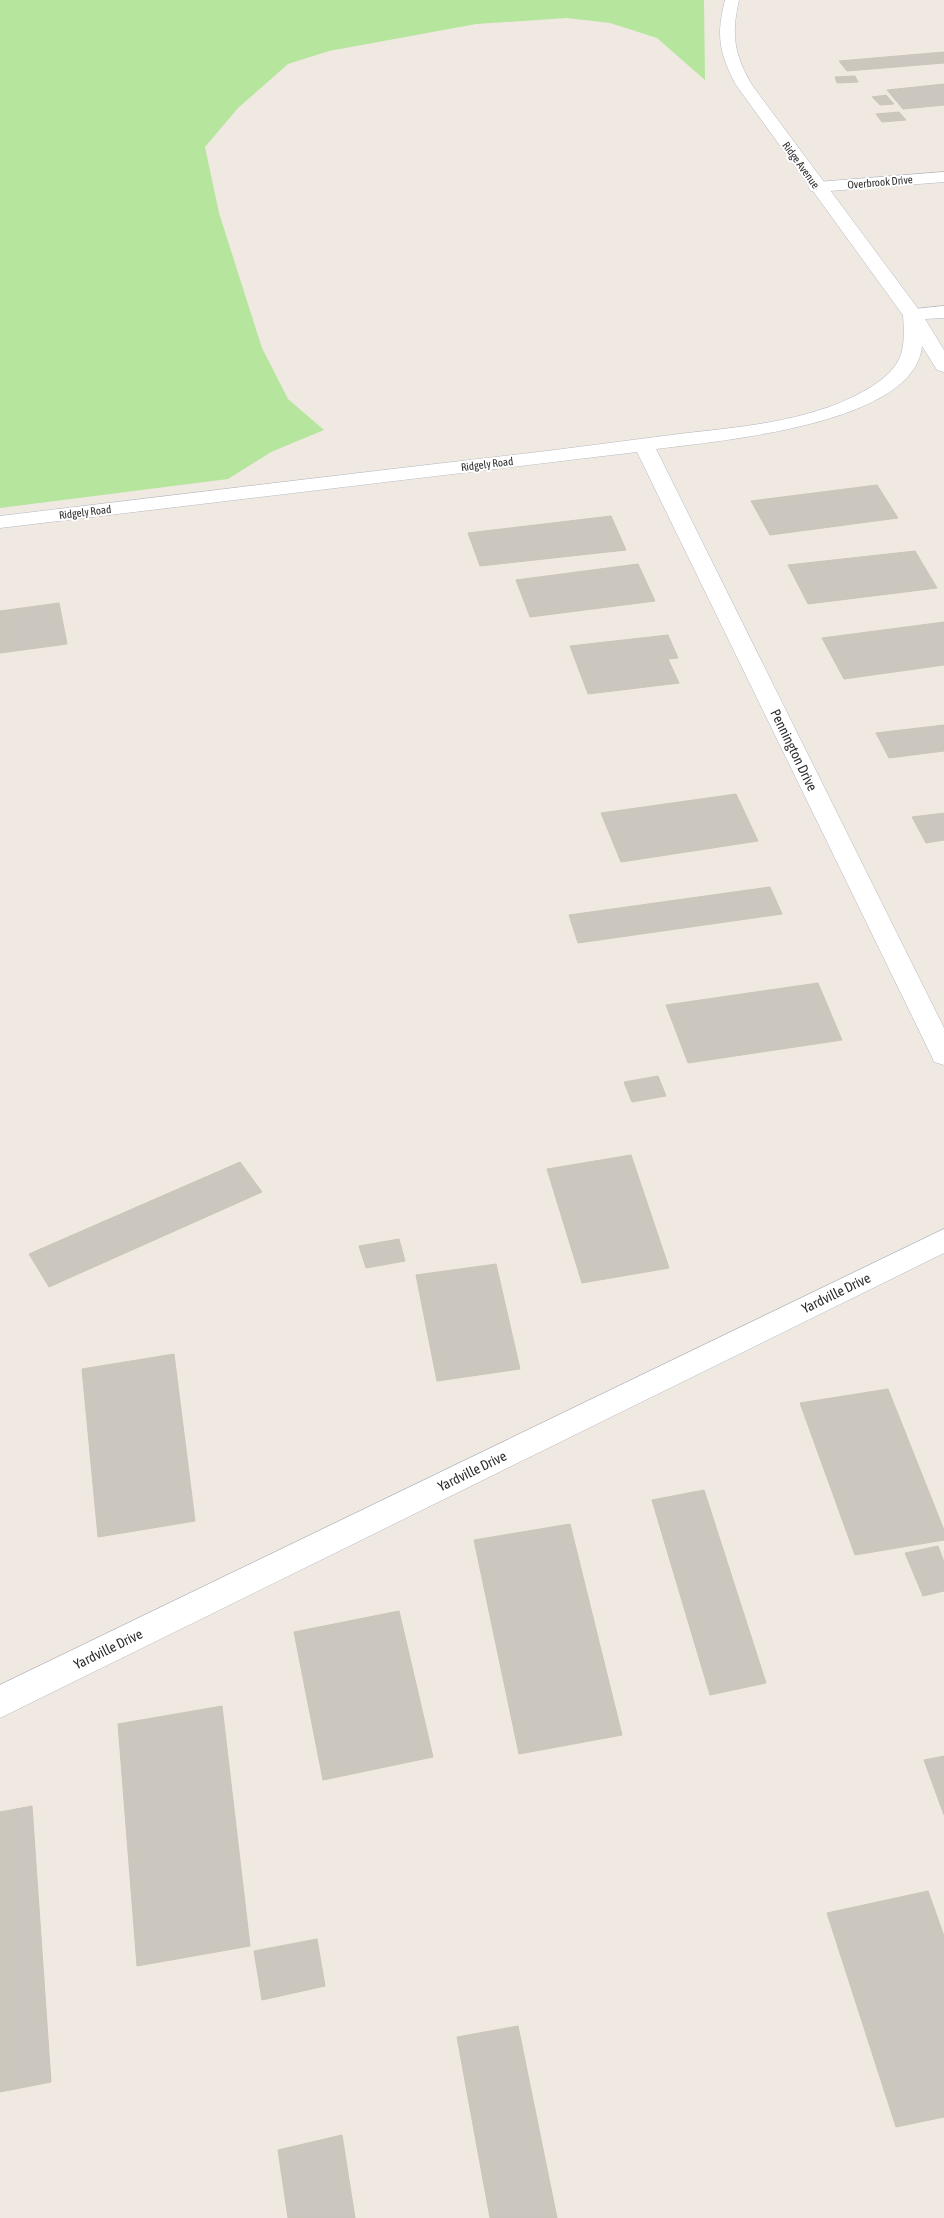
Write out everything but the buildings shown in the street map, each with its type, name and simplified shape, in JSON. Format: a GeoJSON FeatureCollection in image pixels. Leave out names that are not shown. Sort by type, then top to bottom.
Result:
{"type":"FeatureCollection","features":[{"type":"Feature","properties":{"kind":"street","name":"Ridge Avenue"},"geometry":{"type":"LineString","coordinates":[[732,0],[726,24],[728,48],[757,103],[817,188],[912,314],[944,366]]}},
{"type":"Feature","properties":{"kind":"street","name":"Overbrook Drive"},"geometry":{"type":"LineString","coordinates":[[817,188],[944,177]]}},
{"type":"Feature","properties":{"kind":"street"},"geometry":{"type":"LineString","coordinates":[[912,314],[944,312]]}},
{"type":"Feature","properties":{"kind":"street","name":"Ridgely Road"},"geometry":{"type":"LineString","coordinates":[[0,522],[644,445],[750,430],[824,415],[862,400],[885,385],[905,368],[914,347],[912,314]]}},
{"type":"Feature","properties":{"kind":"street","name":"Pennington Drive"},"geometry":{"type":"LineString","coordinates":[[644,445],[944,1055]]}},
{"type":"Feature","properties":{"kind":"street","name":"Yardville Drive"},"geometry":{"type":"LineString","coordinates":[[0,1702],[944,1240]]}},
{"type":"Feature","properties":{"kind":"green space"},"geometry":{"type":"Polygon","coordinates":[[[0,0],[704,0],[705,80],[657,38],[610,23],[567,18],[476,24],[329,51],[288,64],[238,108],[205,147],[219,213],[262,348],[288,399],[324,430],[271,452],[228,479],[0,508],[0,0]]]}}]}
